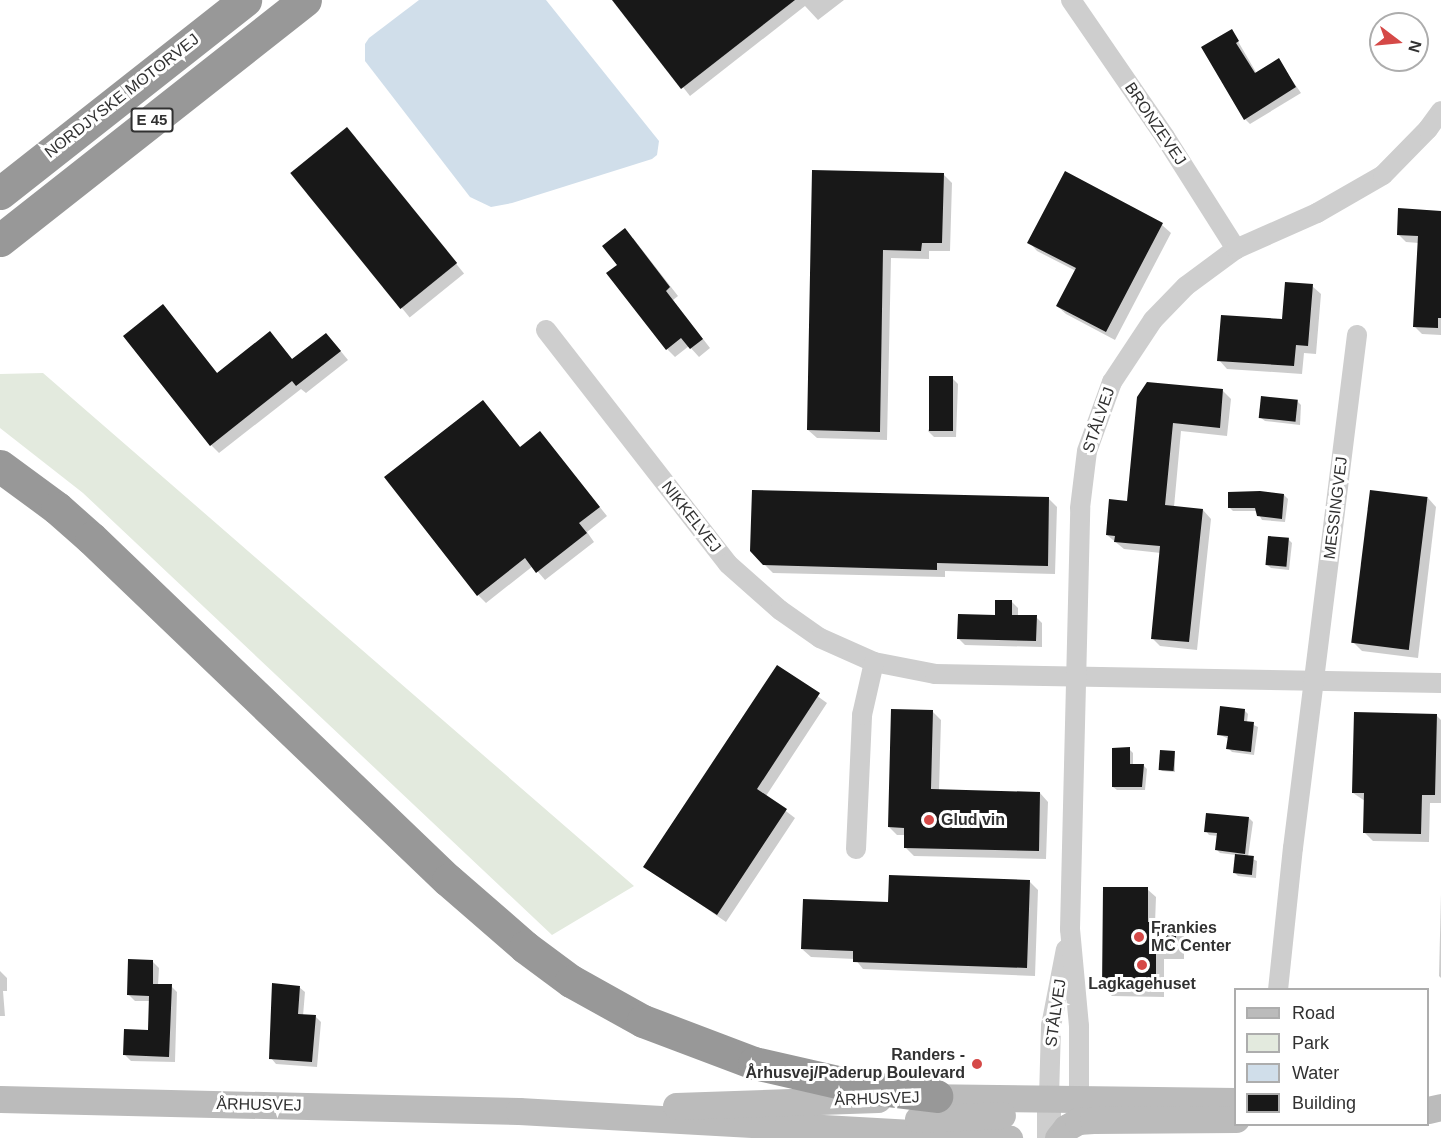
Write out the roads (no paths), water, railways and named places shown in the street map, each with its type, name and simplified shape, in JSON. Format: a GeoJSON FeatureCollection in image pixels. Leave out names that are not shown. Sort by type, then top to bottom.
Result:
{"type":"FeatureCollection","features":[{"type":"Feature","properties":{"kind":"highway","name":"NORDJYSKE MOTORVEJ"},"geometry":{"type":"LineString","coordinates":[[0,193],[245,0]]}},
{"type":"Feature","properties":{"kind":"highway","name":"E 45"},"geometry":{"type":"LineString","coordinates":[[0,240],[304,0]]}},
{"type":"Feature","properties":{"kind":"highway"},"geometry":{"type":"LineString","coordinates":[[0,466],[49,502],[91,538],[448,880],[525,946],[571,981],[643,1021],[754,1064],[855,1086],[936,1096]]}},
{"type":"Feature","properties":{"kind":"main road","name":"ÅRHUSVEJ"},"geometry":{"type":"LineString","coordinates":[[519,1111],[936,1096],[1067,1111],[1234,1101]]}},
{"type":"Feature","properties":{"kind":"main road","name":"ÅRHUSVEJ"},"geometry":{"type":"LineString","coordinates":[[0,1099],[519,1111],[770,1127],[1009,1138]]}},
{"type":"Feature","properties":{"kind":"main road"},"geometry":{"type":"LineString","coordinates":[[770,1127],[1067,1111],[1234,1119]]}},
{"type":"Feature","properties":{"kind":"main road"},"geometry":{"type":"LineString","coordinates":[[1058,1138],[1066,1128],[1067,1111]]}},
{"type":"Feature","properties":{"kind":"main road"},"geometry":{"type":"LineString","coordinates":[[770,1127],[849,1138]]}},
{"type":"Feature","properties":{"kind":"street","name":"BRONZEVEJ"},"geometry":{"type":"LineString","coordinates":[[1071,0],[1165,137],[1236,249]]}},
{"type":"Feature","properties":{"kind":"street","name":"STÅLVEJ"},"geometry":{"type":"LineString","coordinates":[[1067,1111],[1079,1026],[1070,929],[1074,675],[1080,508],[1087,451],[1112,382],[1153,320],[1186,286],[1236,249],[1317,213],[1383,174],[1428,129],[1441,111]]}},
{"type":"Feature","properties":{"kind":"street","name":"NIKKELVEJ"},"geometry":{"type":"LineString","coordinates":[[546,330],[728,564],[780,610],[820,638],[874,662],[935,674],[1074,675]]}},
{"type":"Feature","properties":{"kind":"street","name":"MESSINGVEJ"},"geometry":{"type":"LineString","coordinates":[[1278,988],[1314,680],[1358,335]]}},
{"type":"Feature","properties":{"kind":"street"},"geometry":{"type":"LineString","coordinates":[[856,849],[862,715],[874,662]]}},
{"type":"Feature","properties":{"kind":"street"},"geometry":{"type":"LineString","coordinates":[[1074,675],[1441,683]]}},
{"type":"Feature","properties":{"kind":"street","name":"STÅLVEJ"},"geometry":{"type":"LineString","coordinates":[[1067,1111],[1051,1026],[1070,929]]}},
{"type":"Feature","properties":{"kind":"water"},"geometry":{"type":"Polygon","coordinates":[[[419,0],[546,0],[659,141],[657,155],[652,159],[512,203],[491,207],[470,197],[365,61],[365,44],[369,38],[419,0]]]}},
{"type":"Feature","properties":{"kind":"place","name":"Glud vin"},"geometry":{"type":"Point","coordinates":[929,820]}},
{"type":"Feature","properties":{"kind":"place","name":"Frankies MC Center"},"geometry":{"type":"Point","coordinates":[1139,937]}},
{"type":"Feature","properties":{"kind":"place","name":"Lagkagehuset"},"geometry":{"type":"Point","coordinates":[1142,965]}},
{"type":"Feature","properties":{"kind":"place","name":"Randers - Århusvej/Paderup Boulevard"},"geometry":{"type":"Point","coordinates":[977,1064]}}]}
